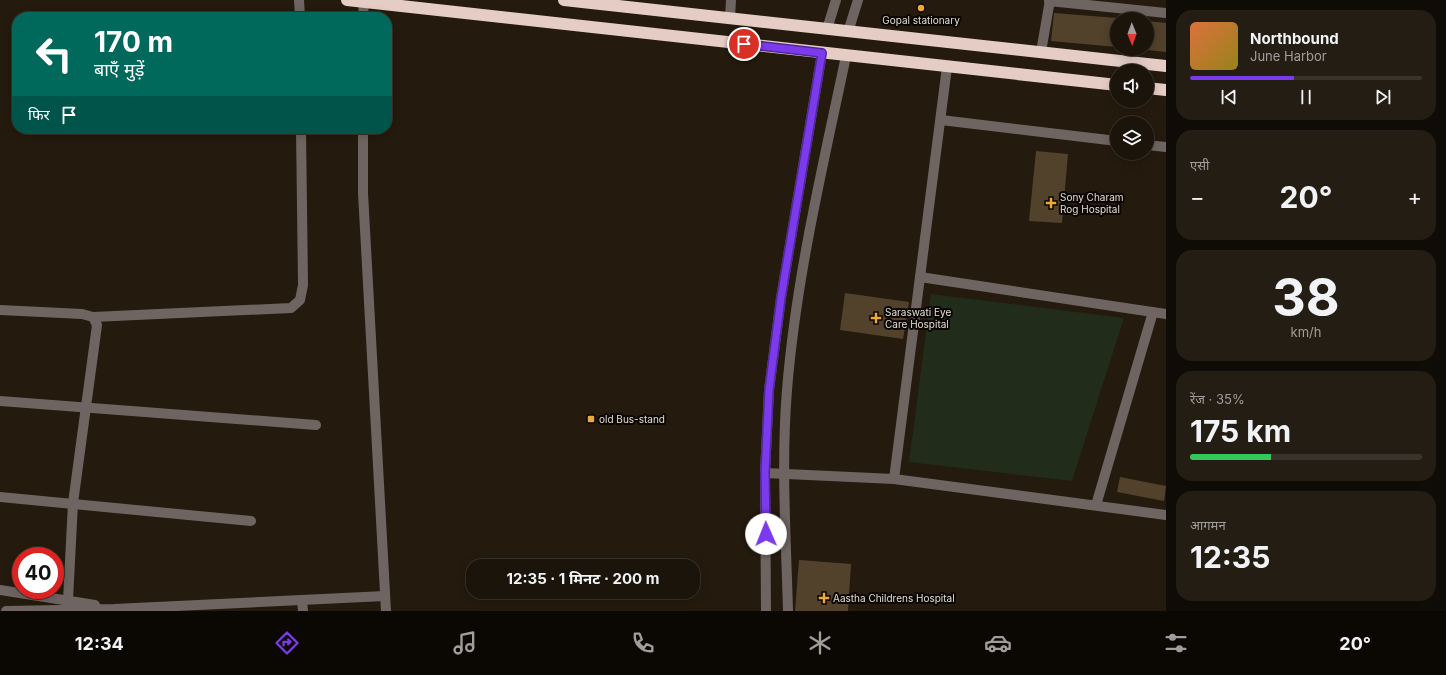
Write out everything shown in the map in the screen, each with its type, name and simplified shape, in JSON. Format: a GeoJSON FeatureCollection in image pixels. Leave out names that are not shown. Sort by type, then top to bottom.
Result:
{"type":"FeatureCollection","features":[{"type":"Feature","properties":{"kind":"highway"},"geometry":{"type":"LineString","coordinates":[[347,0],[1110,84]]}},
{"type":"Feature","properties":{"kind":"highway"},"geometry":{"type":"LineString","coordinates":[[564,0],[1166,66]]}},
{"type":"Feature","properties":{"kind":"highway"},"geometry":{"type":"LineString","coordinates":[[1154,89],[1166,90]]}},
{"type":"Feature","properties":{"kind":"street"},"geometry":{"type":"LineString","coordinates":[[299,0],[300,12]]}},
{"type":"Feature","properties":{"kind":"street"},"geometry":{"type":"LineString","coordinates":[[730,18],[731,0]]}},
{"type":"Feature","properties":{"kind":"street"},"geometry":{"type":"LineString","coordinates":[[827,29],[836,0]]}},
{"type":"Feature","properties":{"kind":"street"},"geometry":{"type":"LineString","coordinates":[[848,32],[858,0]]}},
{"type":"Feature","properties":{"kind":"street"},"geometry":{"type":"LineString","coordinates":[[363,12],[364,1]]}},
{"type":"Feature","properties":{"kind":"street"},"geometry":{"type":"LineString","coordinates":[[1041,52],[1049,1],[1166,13]]}},
{"type":"Feature","properties":{"kind":"street"},"geometry":{"type":"LineString","coordinates":[[766,611],[765,473],[769,390],[781,298],[822,53]]}},
{"type":"Feature","properties":{"kind":"street"},"geometry":{"type":"LineString","coordinates":[[788,611],[785,416],[795,316],[807,247],[846,56]]}},
{"type":"Feature","properties":{"kind":"street"},"geometry":{"type":"LineString","coordinates":[[894,479],[948,67]]}},
{"type":"Feature","properties":{"kind":"street"},"geometry":{"type":"LineString","coordinates":[[940,120],[1110,140]]}},
{"type":"Feature","properties":{"kind":"street"},"geometry":{"type":"LineString","coordinates":[[0,310],[82,314],[93,317],[291,308],[300,300],[303,285],[301,134]]}},
{"type":"Feature","properties":{"kind":"street"},"geometry":{"type":"LineString","coordinates":[[363,134],[363,193],[386,611]]}},
{"type":"Feature","properties":{"kind":"street"},"geometry":{"type":"LineString","coordinates":[[1154,146],[1166,147]]}},
{"type":"Feature","properties":{"kind":"street"},"geometry":{"type":"LineString","coordinates":[[920,277],[1166,314]]}},
{"type":"Feature","properties":{"kind":"street"},"geometry":{"type":"LineString","coordinates":[[1096,505],[1153,312]]}},
{"type":"Feature","properties":{"kind":"street"},"geometry":{"type":"LineString","coordinates":[[68,600],[73,503],[84,408],[97,325],[93,317]]}},
{"type":"Feature","properties":{"kind":"street"},"geometry":{"type":"LineString","coordinates":[[0,401],[316,425]]}},
{"type":"Feature","properties":{"kind":"street"},"geometry":{"type":"LineString","coordinates":[[765,473],[894,479],[1166,515]]}},
{"type":"Feature","properties":{"kind":"street"},"geometry":{"type":"LineString","coordinates":[[0,497],[251,521]]}},
{"type":"Feature","properties":{"kind":"street"},"geometry":{"type":"LineString","coordinates":[[0,590],[68,600],[114,609]]}},
{"type":"Feature","properties":{"kind":"street"},"geometry":{"type":"LineString","coordinates":[[6,611],[166,609],[385,596]]}},
{"type":"Feature","properties":{"kind":"street"},"geometry":{"type":"LineString","coordinates":[[302,600],[303,611]]}},
{"type":"Feature","properties":{"kind":"green space"},"geometry":{"type":"Polygon","coordinates":[[[931,294],[1124,318],[1072,481],[909,462],[931,294]]]}},
{"type":"Feature","properties":{"kind":"building"},"geometry":{"type":"Polygon","coordinates":[[[1054,13],[1110,17],[1110,46],[1051,41],[1054,13]]]}},
{"type":"Feature","properties":{"kind":"building"},"geometry":{"type":"Polygon","coordinates":[[[1154,22],[1166,23],[1166,52],[1154,51],[1154,22]]]}},
{"type":"Feature","properties":{"kind":"building"},"geometry":{"type":"Polygon","coordinates":[[[1036,151],[1068,154],[1062,223],[1029,221],[1036,151]]]}},
{"type":"Feature","properties":{"kind":"building"},"geometry":{"type":"Polygon","coordinates":[[[845,293],[909,302],[903,339],[840,330],[845,293]]]}},
{"type":"Feature","properties":{"kind":"building"},"geometry":{"type":"Polygon","coordinates":[[[1120,477],[1166,486],[1164,501],[1117,492],[1120,477]]]}},
{"type":"Feature","properties":{"kind":"building"},"geometry":{"type":"Polygon","coordinates":[[[799,560],[851,564],[848,611],[795,611],[799,560]]]}},
{"type":"Feature","properties":{"kind":"place","name":"Gopal stationary"},"geometry":{"type":"Point","coordinates":[921,8]}},
{"type":"Feature","properties":{"kind":"place","name":"Sony Charam Rog Hospital"},"geometry":{"type":"Point","coordinates":[1051,203]}},
{"type":"Feature","properties":{"kind":"place","name":"Saraswati Eye Care Hospital"},"geometry":{"type":"Point","coordinates":[876,318]}},
{"type":"Feature","properties":{"kind":"place","name":"old Bus-stand"},"geometry":{"type":"Point","coordinates":[591,419]}},
{"type":"Feature","properties":{"kind":"place","name":"Aastha Childrens Hospital"},"geometry":{"type":"Point","coordinates":[824,598]}},
{"type":"Feature","properties":{"kind":"route"},"geometry":{"type":"LineString","coordinates":[[744,44],[822,53],[781,298],[769,390],[765,473],[766,534]]}}]}
